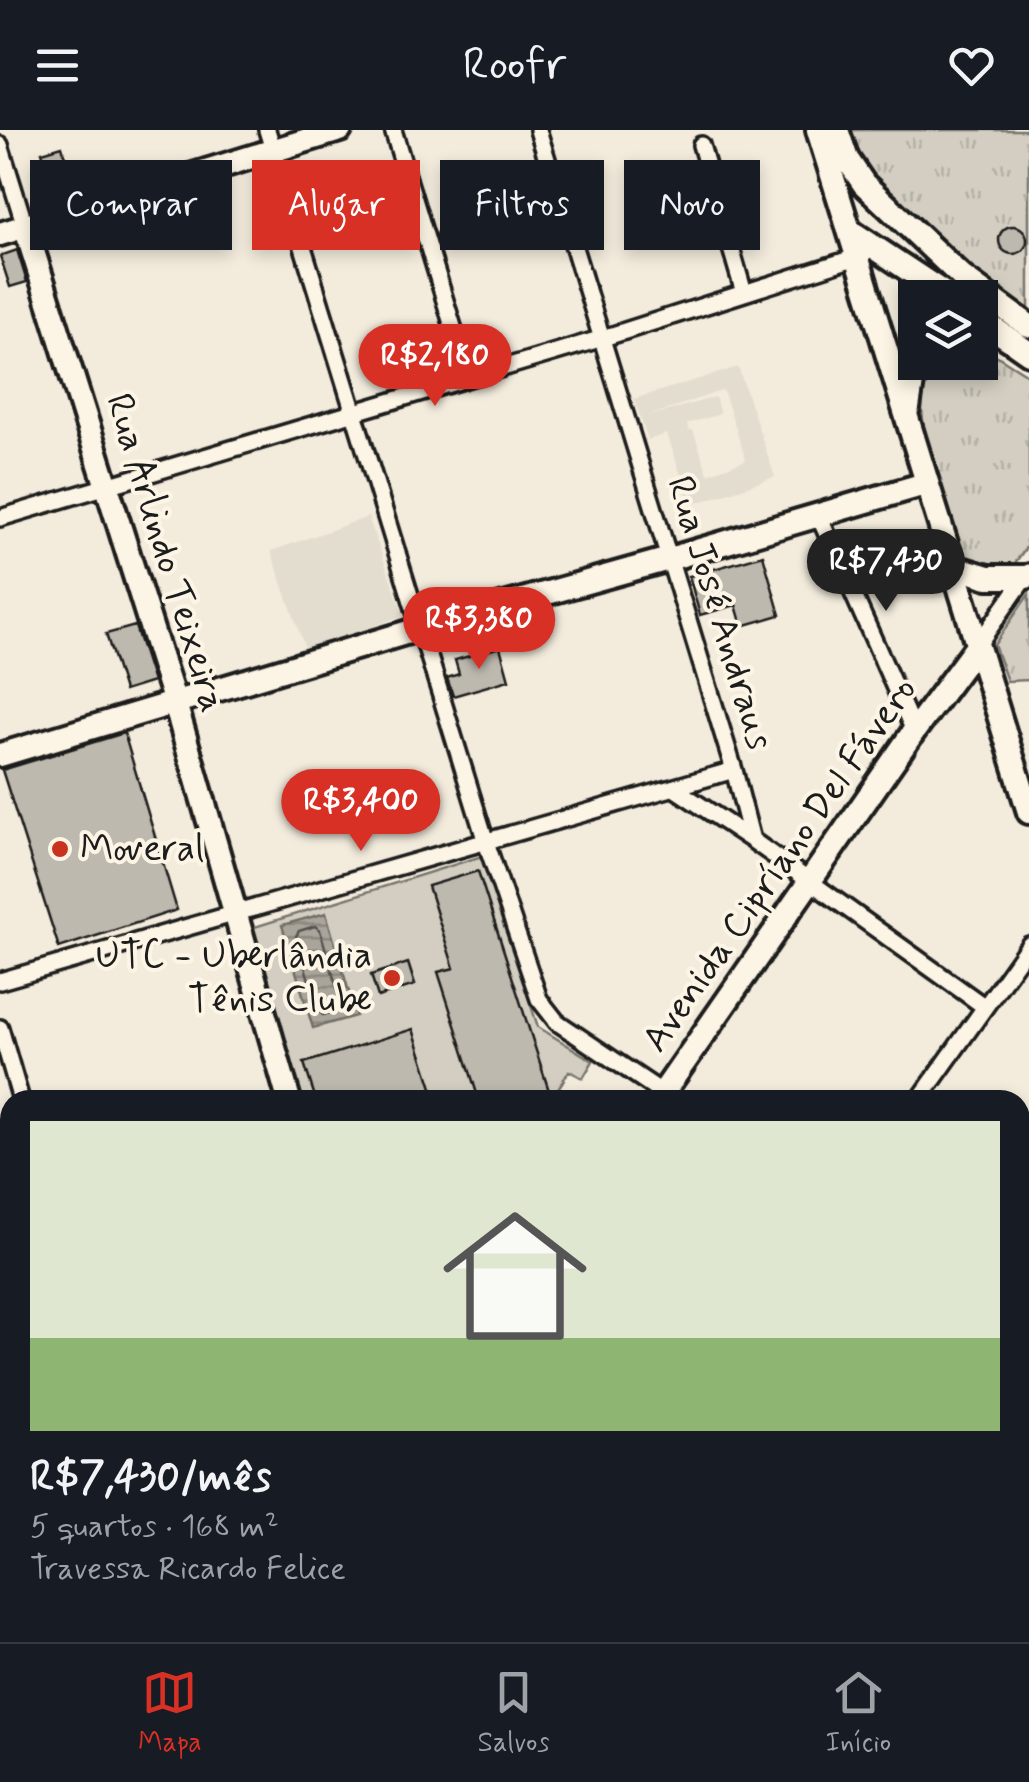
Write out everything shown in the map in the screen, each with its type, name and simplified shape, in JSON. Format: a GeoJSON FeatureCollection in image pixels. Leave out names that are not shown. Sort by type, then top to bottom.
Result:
{"type":"FeatureCollection","features":[{"type":"Feature","properties":{"kind":"street"},"geometry":{"type":"LineString","coordinates":[[0,234],[270,140],[340,130]]}},
{"type":"Feature","properties":{"kind":"street"},"geometry":{"type":"LineString","coordinates":[[393,130],[468,376]]}},
{"type":"Feature","properties":{"kind":"street","name":"Rua José Andraus"},"geometry":{"type":"LineString","coordinates":[[538,130],[752,840]]}},
{"type":"Feature","properties":{"kind":"street"},"geometry":{"type":"LineString","coordinates":[[818,130],[850,231],[867,253],[924,484],[955,566],[1029,812]]}},
{"type":"Feature","properties":{"kind":"street"},"geometry":{"type":"LineString","coordinates":[[837,130],[847,159],[864,184],[945,280]]}},
{"type":"Feature","properties":{"kind":"street"},"geometry":{"type":"LineString","coordinates":[[270,140],[485,840],[544,1008],[557,1022],[653,1090]]}},
{"type":"Feature","properties":{"kind":"street","name":"Rua Arlindo Teixeira"},"geometry":{"type":"LineString","coordinates":[[0,145],[176,703],[286,1090]]}},
{"type":"Feature","properties":{"kind":"street"},"geometry":{"type":"LineString","coordinates":[[702,145],[744,293]]}},
{"type":"Feature","properties":{"kind":"street"},"geometry":{"type":"LineString","coordinates":[[0,518],[602,338],[867,253],[930,280]]}},
{"type":"Feature","properties":{"kind":"street"},"geometry":{"type":"LineString","coordinates":[[998,315],[1029,326]]}},
{"type":"Feature","properties":{"kind":"street"},"geometry":{"type":"LineString","coordinates":[[998,322],[1029,352]]}},
{"type":"Feature","properties":{"kind":"street"},"geometry":{"type":"LineString","coordinates":[[907,420],[913,380]]}},
{"type":"Feature","properties":{"kind":"street"},"geometry":{"type":"LineString","coordinates":[[0,754],[924,484]]}},
{"type":"Feature","properties":{"kind":"street"},"geometry":{"type":"LineString","coordinates":[[818,514],[914,731]]}},
{"type":"Feature","properties":{"kind":"street"},"geometry":{"type":"LineString","coordinates":[[955,566],[988,577],[1027,574]]}},
{"type":"Feature","properties":{"kind":"street","name":"Avenida Cipríano Del Fávero"},"geometry":{"type":"LineString","coordinates":[[669,1090],[914,731],[1027,574]]}},
{"type":"Feature","properties":{"kind":"street"},"geometry":{"type":"LineString","coordinates":[[0,981],[734,770]]}},
{"type":"Feature","properties":{"kind":"street"},"geometry":{"type":"LineString","coordinates":[[674,788],[985,1007]]}},
{"type":"Feature","properties":{"kind":"street"},"geometry":{"type":"LineString","coordinates":[[926,1090],[1029,945]]}},
{"type":"Feature","properties":{"kind":"street"},"geometry":{"type":"LineString","coordinates":[[0,1028],[18,1090]]}},
{"type":"Feature","properties":{"kind":"shaded area"},"geometry":{"type":"Polygon","coordinates":[[[738,367],[775,477],[691,505],[667,434],[648,440],[634,399],[738,367]],[[723,390],[646,417],[715,397],[720,414],[687,424],[689,431],[693,430],[708,474],[746,460],[723,390]]]}},
{"type":"Feature","properties":{"kind":"shaded area"},"geometry":{"type":"Polygon","coordinates":[[[368,517],[404,615],[306,651],[271,551],[368,517]]]}},
{"type":"Feature","properties":{"kind":"green space"},"geometry":{"type":"Polygon","coordinates":[[[837,130],[1029,130],[1029,326],[998,299],[998,280],[976,280],[864,184],[837,130]]]}},
{"type":"Feature","properties":{"kind":"green space"},"geometry":{"type":"Polygon","coordinates":[[[998,356],[1029,376],[1029,543],[1006,576],[967,561],[930,457],[922,399],[926,380],[998,380],[998,356]]]}},
{"type":"Feature","properties":{"kind":"green space"},"geometry":{"type":"Polygon","coordinates":[[[1029,594],[1029,680],[1007,681],[994,645],[1029,594]]]}},
{"type":"Feature","properties":{"kind":"green space","name":"UTC - Uberlândia Tênis Clube"},"geometry":{"type":"Polygon","coordinates":[[[482,856],[538,1027],[593,1061],[583,1078],[569,1071],[557,1090],[294,1090],[248,929],[482,856]]]}},
{"type":"Feature","properties":{"kind":"water"},"geometry":{"type":"Polygon","coordinates":[[[326,913],[356,1016],[313,1028],[282,925],[326,913]]]}},
{"type":"Feature","properties":{"kind":"building"},"geometry":{"type":"Polygon","coordinates":[[[62,146],[66,160],[44,160],[42,152],[62,146]]]}},
{"type":"Feature","properties":{"kind":"building"},"geometry":{"type":"Polygon","coordinates":[[[1013,226],[1023,230],[1027,240],[1023,250],[1013,254],[1003,250],[999,240],[1003,230],[1013,226]]]}},
{"type":"Feature","properties":{"kind":"building"},"geometry":{"type":"Polygon","coordinates":[[[17,250],[27,282],[10,287],[0,256],[17,250]]]}},
{"type":"Feature","properties":{"kind":"building"},"geometry":{"type":"Polygon","coordinates":[[[763,555],[780,615],[742,626],[736,605],[700,615],[689,576],[763,555]]]}},
{"type":"Feature","properties":{"kind":"building"},"geometry":{"type":"Polygon","coordinates":[[[135,626],[153,682],[124,691],[106,634],[135,626]]]}},
{"type":"Feature","properties":{"kind":"building"},"geometry":{"type":"Polygon","coordinates":[[[500,647],[509,680],[453,696],[447,678],[459,674],[455,660],[500,647]]]}},
{"type":"Feature","properties":{"kind":"building"},"geometry":{"type":"Polygon","coordinates":[[[124,733],[177,910],[59,948],[2,770],[124,733]]]}},
{"type":"Feature","properties":{"kind":"building"},"geometry":{"type":"Polygon","coordinates":[[[478,871],[549,1090],[476,1090],[438,972],[454,968],[428,886],[478,871]]]}},
{"type":"Feature","properties":{"kind":"building"},"geometry":{"type":"Polygon","coordinates":[[[408,963],[415,985],[378,997],[371,975],[408,963]]]}},
{"type":"Feature","properties":{"kind":"building"},"geometry":{"type":"Polygon","coordinates":[[[413,1029],[433,1090],[313,1090],[304,1063],[413,1029]]]}},
{"type":"Feature","properties":{"kind":"place","name":"Moveral"},"geometry":{"type":"Point","coordinates":[60,849]}},
{"type":"Feature","properties":{"kind":"place","name":"UTC - Uberlândia Tênis Clube"},"geometry":{"type":"Point","coordinates":[392,978]}}]}
